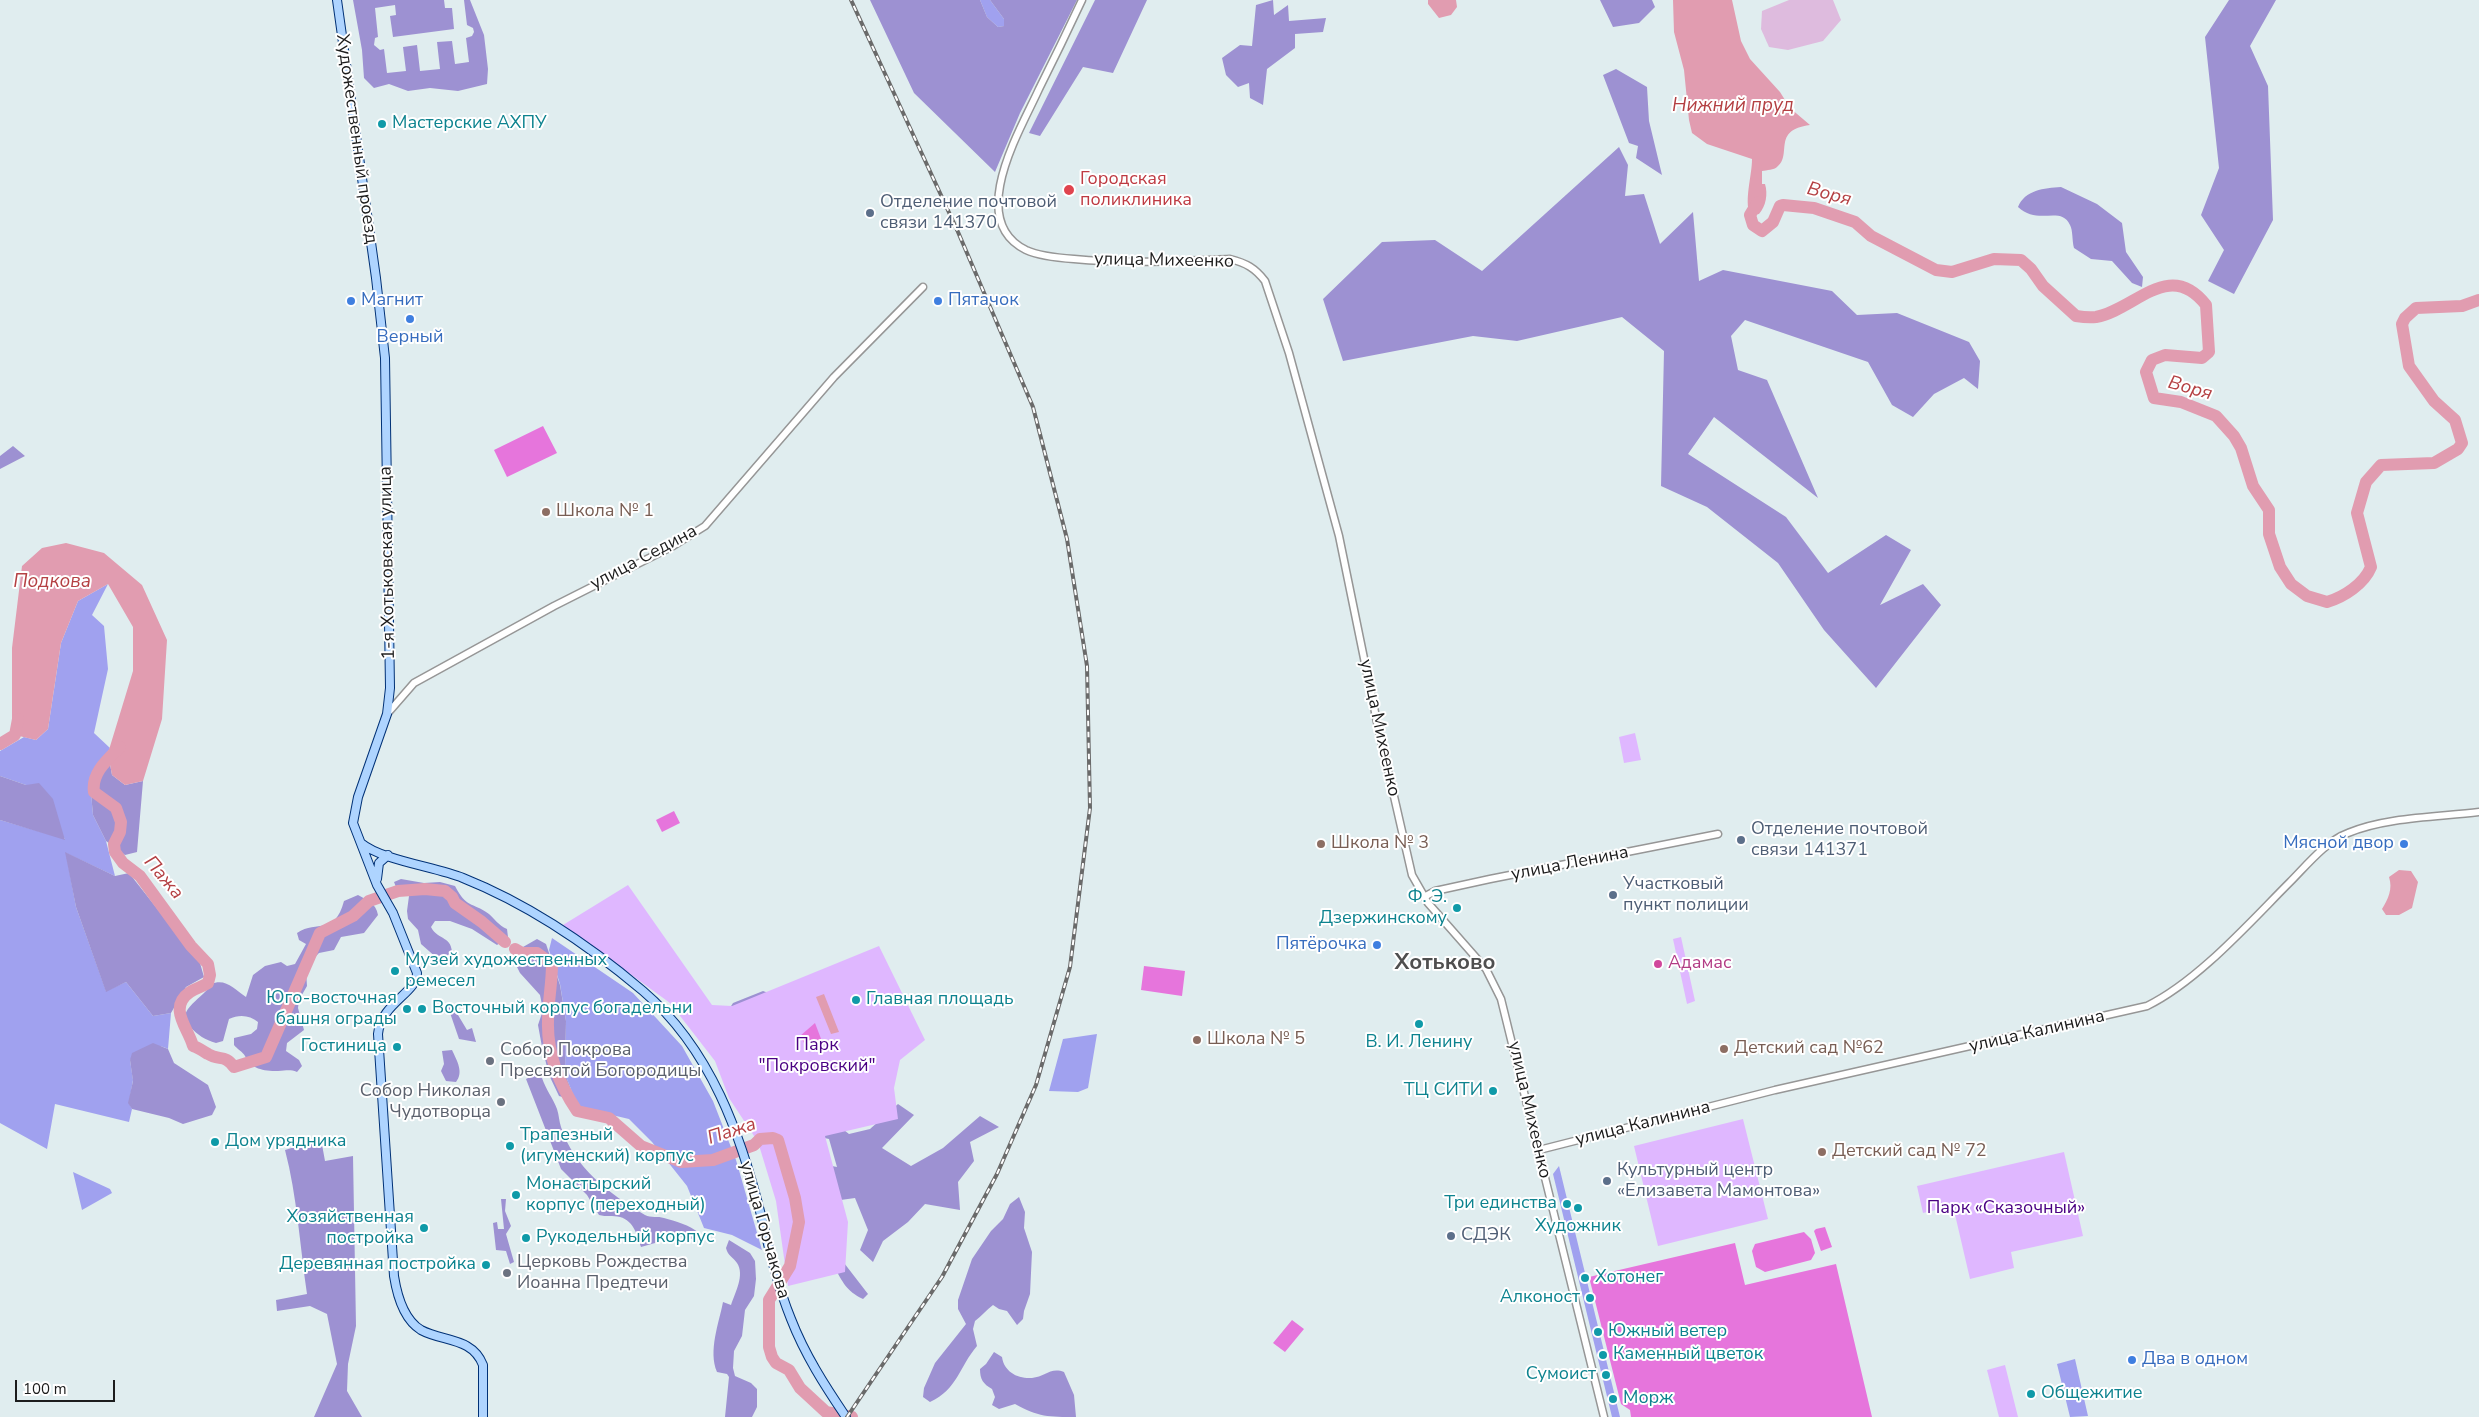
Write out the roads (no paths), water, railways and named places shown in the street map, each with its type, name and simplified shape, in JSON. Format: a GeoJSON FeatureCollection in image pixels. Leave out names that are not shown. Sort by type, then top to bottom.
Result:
{"type":"FeatureCollection","features":[{"type":"Feature","properties":{"kind":"main road","name":"Художественный проезд"},"geometry":{"type":"LineString","coordinates":[[337,0],[376,278]]}},
{"type":"Feature","properties":{"kind":"main road","name":"1-я Хотьковская улица"},"geometry":{"type":"LineString","coordinates":[[376,278],[385,358],[390,688],[387,714],[354,809],[354,827],[377,885],[391,910],[417,973],[415,983],[381,1017],[378,1034],[384,1148],[396,1290],[404,1309],[414,1324],[430,1333],[463,1343],[477,1353],[483,1365],[483,1417]]}},
{"type":"Feature","properties":{"kind":"main road","name":"улица Горчакова"},"geometry":{"type":"LineString","coordinates":[[360,842],[368,848],[388,856],[447,872],[508,900],[556,928],[644,992],[676,1026],[704,1064],[716,1087],[738,1138],[772,1263],[798,1336],[821,1379],[846,1417]]}},
{"type":"Feature","properties":{"kind":"main road"},"geometry":{"type":"LineString","coordinates":[[377,885],[379,863],[388,856]]}},
{"type":"Feature","properties":{"kind":"street","name":"улица Михеенко"},"geometry":{"type":"LineString","coordinates":[[1082,0],[1006,160],[998,207],[1000,218],[1007,232],[1026,250],[1059,258],[1105,262],[1230,259],[1246,263],[1258,271],[1265,281],[1286,345],[1339,536],[1377,722],[1412,875],[1424,897],[1480,962],[1496,986],[1506,1012],[1604,1417]]}},
{"type":"Feature","properties":{"kind":"street","name":"улица Седина"},"geometry":{"type":"LineString","coordinates":[[387,714],[414,683],[554,606],[673,546],[704,526],[834,378],[924,287]]}},
{"type":"Feature","properties":{"kind":"street","name":"улица Калинина"},"geometry":{"type":"LineString","coordinates":[[1539,1150],[1775,1090],[2147,1006],[2170,995],[2194,975],[2309,863],[2346,833],[2367,826],[2479,812]]}},
{"type":"Feature","properties":{"kind":"street","name":"улица Ленина"},"geometry":{"type":"LineString","coordinates":[[1424,897],[1435,891],[1490,879],[1718,834]]}},
{"type":"Feature","properties":{"kind":"water"},"geometry":{"type":"Polygon","coordinates":[[[1428,0],[1456,0],[1457,7],[1451,15],[1439,18],[1428,4],[1428,0]]]}},
{"type":"Feature","properties":{"kind":"water","name":"Нижний пруд"},"geometry":{"type":"Polygon","coordinates":[[[1673,0],[1732,0],[1741,41],[1750,59],[1780,92],[1790,108],[1810,125],[1791,132],[1785,143],[1781,162],[1774,169],[1762,171],[1762,184],[1765,184],[1766,196],[1765,204],[1759,214],[1750,215],[1748,209],[1752,159],[1707,144],[1692,133],[1684,70],[1674,32],[1673,0]]]}},
{"type":"Feature","properties":{"kind":"water","name":"Подкова"},"geometry":{"type":"Polygon","coordinates":[[[66,543],[104,553],[142,585],[167,640],[162,719],[143,781],[125,785],[112,775],[108,753],[133,671],[133,627],[108,584],[78,601],[61,643],[48,729],[36,740],[15,735],[12,725],[12,648],[22,566],[42,548],[66,543]]]}},
{"type":"Feature","properties":{"kind":"water"},"geometry":{"type":"Polygon","coordinates":[[[2399,870],[2411,871],[2418,882],[2412,908],[2399,915],[2386,915],[2382,909],[2390,890],[2389,877],[2399,870]]]}},
{"type":"Feature","properties":{"kind":"water"},"geometry":{"type":"Polygon","coordinates":[[[824,994],[839,1032],[831,1034],[816,997],[824,994]]]}},
{"type":"Feature","properties":{"kind":"waterway","name":"Воря"},"geometry":{"type":"LineString","coordinates":[[1758,202],[1750,215],[1753,225],[1762,231],[1773,222],[1780,206],[1814,208],[1855,222],[1871,236],[1936,270],[1952,272],[1994,259],[2021,260],[2031,269],[2043,286],[2076,316],[2096,317],[2110,313],[2165,286],[2179,286],[2192,292],[2206,305],[2209,352],[2202,358],[2165,355],[2152,360],[2146,372],[2154,398],[2181,402],[2216,416],[2234,436],[2241,448],[2253,486],[2269,510],[2269,534],[2280,567],[2291,584],[2307,596],[2327,602],[2353,589],[2364,579],[2371,567],[2357,513],[2366,482],[2381,465],[2434,463],[2458,449],[2462,443],[2455,420],[2434,401],[2409,366],[2402,324],[2405,318],[2416,308],[2462,306],[2479,300]]}},
{"type":"Feature","properties":{"kind":"waterway","name":"Пажа"},"geometry":{"type":"LineString","coordinates":[[0,744],[15,735],[18,719]]}},
{"type":"Feature","properties":{"kind":"waterway","name":"Пажа"},"geometry":{"type":"LineString","coordinates":[[120,747],[101,767],[95,779],[94,792],[116,808],[121,822],[120,832],[114,844],[115,852],[123,863],[140,876],[191,946],[208,964],[210,975],[208,983],[190,992],[183,998],[180,1012],[181,1019],[193,1046],[212,1056],[228,1060],[234,1067],[266,1057],[320,933],[353,916],[369,901],[398,891],[425,889],[445,891],[452,897],[455,903],[482,922],[505,942]]}},
{"type":"Feature","properties":{"kind":"waterway","name":"Пажа"},"geometry":{"type":"LineString","coordinates":[[515,949],[522,953],[537,953],[552,964],[548,1014],[550,1045],[555,1068],[577,1111],[609,1118],[641,1146],[681,1162],[713,1160],[754,1145],[760,1139],[773,1138],[778,1140],[795,1198],[799,1222],[790,1266],[769,1300],[769,1347],[776,1363],[789,1370],[800,1388],[826,1412],[852,1417]]}},
{"type":"Feature","properties":{"kind":"railway"},"geometry":{"type":"LineString","coordinates":[[847,1417],[942,1277],[997,1174],[1036,1085],[1070,967],[1090,808],[1087,666],[1067,539],[1033,407],[958,232],[851,0]]}},
{"type":"Feature","properties":{"kind":"place","name":"Мастерские АХПУ"},"geometry":{"type":"Point","coordinates":[382,124]}},
{"type":"Feature","properties":{"kind":"place","name":"Городская поликлиника"},"geometry":{"type":"Point","coordinates":[1069,190]}},
{"type":"Feature","properties":{"kind":"place","name":"Отделение почтовой связи 141370"},"geometry":{"type":"Point","coordinates":[870,213]}},
{"type":"Feature","properties":{"kind":"place","name":"Магнит"},"geometry":{"type":"Point","coordinates":[351,301]}},
{"type":"Feature","properties":{"kind":"place","name":"Пятачок"},"geometry":{"type":"Point","coordinates":[938,301]}},
{"type":"Feature","properties":{"kind":"place","name":"Верный"},"geometry":{"type":"Point","coordinates":[410,319]}},
{"type":"Feature","properties":{"kind":"place","name":"Школа № 1"},"geometry":{"type":"Point","coordinates":[546,512]}},
{"type":"Feature","properties":{"kind":"place","name":"Отделение почтовой связи 141371"},"geometry":{"type":"Point","coordinates":[1741,840]}},
{"type":"Feature","properties":{"kind":"place","name":"Школа № 3"},"geometry":{"type":"Point","coordinates":[1321,844]}},
{"type":"Feature","properties":{"kind":"place","name":"Мясной двор"},"geometry":{"type":"Point","coordinates":[2404,844]}},
{"type":"Feature","properties":{"kind":"place","name":"Участковый пункт полиции"},"geometry":{"type":"Point","coordinates":[1613,895]}},
{"type":"Feature","properties":{"kind":"place","name":"Ф. Э. Дзержинскому"},"geometry":{"type":"Point","coordinates":[1457,908]}},
{"type":"Feature","properties":{"kind":"place","name":"Пятёрочка"},"geometry":{"type":"Point","coordinates":[1377,945]}},
{"type":"Feature","properties":{"kind":"place","name":"Адамас"},"geometry":{"type":"Point","coordinates":[1658,964]}},
{"type":"Feature","properties":{"kind":"place","name":"Музей художественных ремесел"},"geometry":{"type":"Point","coordinates":[395,971]}},
{"type":"Feature","properties":{"kind":"place","name":"Главная площадь"},"geometry":{"type":"Point","coordinates":[856,1000]}},
{"type":"Feature","properties":{"kind":"place","name":"Юго-восточная башня ограды"},"geometry":{"type":"Point","coordinates":[407,1009]}},
{"type":"Feature","properties":{"kind":"place","name":"Восточный корпус богадельни"},"geometry":{"type":"Point","coordinates":[422,1009]}},
{"type":"Feature","properties":{"kind":"place","name":"В. И. Ленину"},"geometry":{"type":"Point","coordinates":[1419,1024]}},
{"type":"Feature","properties":{"kind":"place","name":"Школа № 5"},"geometry":{"type":"Point","coordinates":[1197,1040]}},
{"type":"Feature","properties":{"kind":"place","name":"Гостиница"},"geometry":{"type":"Point","coordinates":[397,1047]}},
{"type":"Feature","properties":{"kind":"place","name":"Детский сад №62"},"geometry":{"type":"Point","coordinates":[1724,1049]}},
{"type":"Feature","properties":{"kind":"place","name":"Собор Покрова Пресвятой Богородицы"},"geometry":{"type":"Point","coordinates":[490,1061]}},
{"type":"Feature","properties":{"kind":"place","name":"ТЦ СИТИ"},"geometry":{"type":"Point","coordinates":[1493,1091]}},
{"type":"Feature","properties":{"kind":"place","name":"Собор Николая Чудотворца"},"geometry":{"type":"Point","coordinates":[501,1102]}},
{"type":"Feature","properties":{"kind":"place","name":"Дом урядника"},"geometry":{"type":"Point","coordinates":[215,1142]}},
{"type":"Feature","properties":{"kind":"place","name":"Трапезный (игуменский) корпус"},"geometry":{"type":"Point","coordinates":[510,1146]}},
{"type":"Feature","properties":{"kind":"place","name":"Детский сад № 72"},"geometry":{"type":"Point","coordinates":[1822,1152]}},
{"type":"Feature","properties":{"kind":"place","name":"Культурный центр «Елизавета Мамонтова»"},"geometry":{"type":"Point","coordinates":[1607,1181]}},
{"type":"Feature","properties":{"kind":"place","name":"Монастырский корпус (переходный)"},"geometry":{"type":"Point","coordinates":[516,1195]}},
{"type":"Feature","properties":{"kind":"place","name":"Три единства"},"geometry":{"type":"Point","coordinates":[1567,1204]}},
{"type":"Feature","properties":{"kind":"place","name":"Художник"},"geometry":{"type":"Point","coordinates":[1578,1208]}},
{"type":"Feature","properties":{"kind":"place","name":"Хозяйственная постройка"},"geometry":{"type":"Point","coordinates":[424,1228]}},
{"type":"Feature","properties":{"kind":"place","name":"СДЭК"},"geometry":{"type":"Point","coordinates":[1451,1236]}},
{"type":"Feature","properties":{"kind":"place","name":"Рукодельный корпус"},"geometry":{"type":"Point","coordinates":[526,1238]}},
{"type":"Feature","properties":{"kind":"place","name":"Деревянная постройка"},"geometry":{"type":"Point","coordinates":[486,1265]}},
{"type":"Feature","properties":{"kind":"place","name":"Церковь Рождества Иоанна Предтечи"},"geometry":{"type":"Point","coordinates":[507,1273]}},
{"type":"Feature","properties":{"kind":"place","name":"Хотонег"},"geometry":{"type":"Point","coordinates":[1585,1278]}},
{"type":"Feature","properties":{"kind":"place","name":"Алконост"},"geometry":{"type":"Point","coordinates":[1590,1298]}},
{"type":"Feature","properties":{"kind":"place","name":"Южный ветер"},"geometry":{"type":"Point","coordinates":[1598,1332]}},
{"type":"Feature","properties":{"kind":"place","name":"Каменный цветок"},"geometry":{"type":"Point","coordinates":[1603,1355]}},
{"type":"Feature","properties":{"kind":"place","name":"Два в одном"},"geometry":{"type":"Point","coordinates":[2132,1360]}},
{"type":"Feature","properties":{"kind":"place","name":"Сумоист"},"geometry":{"type":"Point","coordinates":[1606,1375]}},
{"type":"Feature","properties":{"kind":"place","name":"Общежитие"},"geometry":{"type":"Point","coordinates":[2031,1394]}},
{"type":"Feature","properties":{"kind":"place","name":"Морж"},"geometry":{"type":"Point","coordinates":[1613,1399]}},
{"type":"Feature","properties":{"kind":"district","name":"Хотьково"},"geometry":{"type":"Point","coordinates":[1445,964]}},
{"type":"Feature","properties":{"kind":"park label","name":"Парк \"Покровский\""},"geometry":{"type":"Point","coordinates":[817,1056]}},
{"type":"Feature","properties":{"kind":"park label","name":"Парк «Сказочный»"},"geometry":{"type":"Point","coordinates":[2006,1209]}}]}
